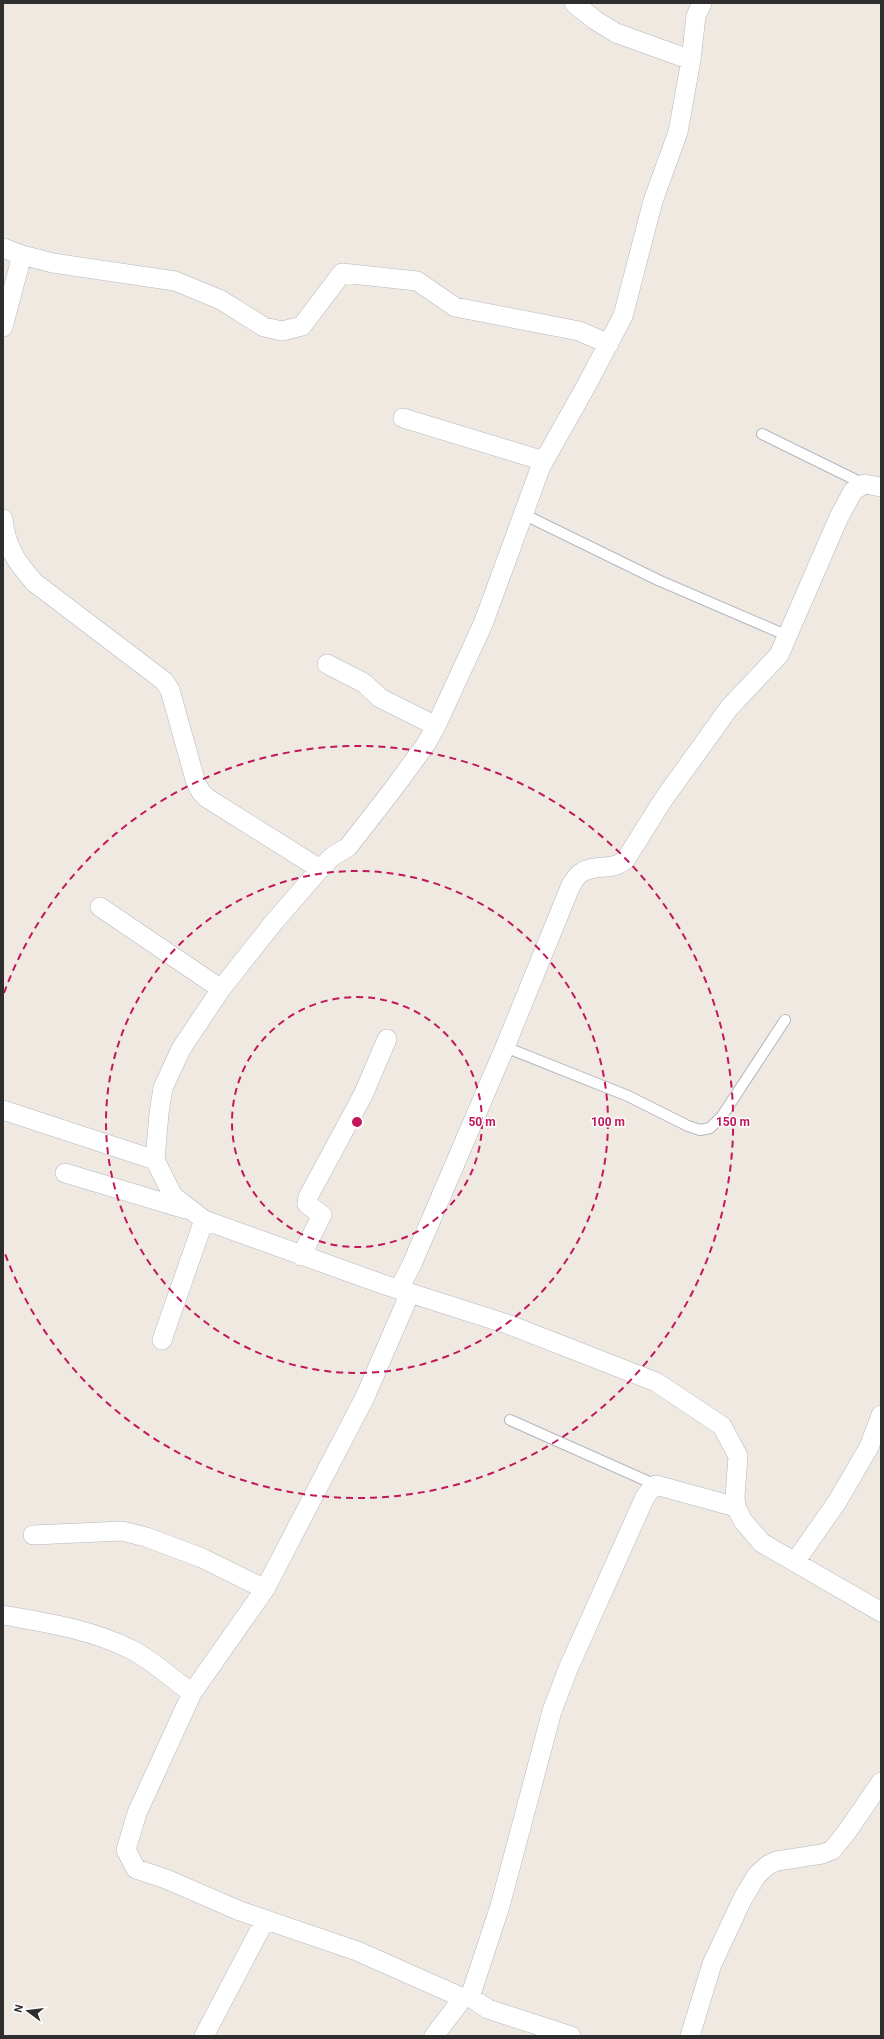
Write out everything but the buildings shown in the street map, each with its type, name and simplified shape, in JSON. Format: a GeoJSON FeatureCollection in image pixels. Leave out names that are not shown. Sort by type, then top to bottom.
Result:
{"type":"FeatureCollection","features":[{"type":"Feature","properties":{"kind":"street"},"geometry":{"type":"LineString","coordinates":[[574,3],[595,20],[616,33],[691,60]]}},
{"type":"Feature","properties":{"kind":"street"},"geometry":{"type":"LineString","coordinates":[[196,1215],[173,1196],[155,1160],[158,1113],[163,1088],[181,1049],[221,989],[320,869],[333,856],[348,846],[413,763],[436,726],[483,624],[544,461],[623,316],[653,201],[678,132],[691,60],[696,16],[702,3]]}},
{"type":"Feature","properties":{"kind":"street"},"geometry":{"type":"LineString","coordinates":[[3,248],[22,255],[53,262],[175,281],[221,300],[264,327],[282,331],[302,326],[322,302],[335,280],[342,273],[417,281],[455,307],[579,331],[609,344]]}},
{"type":"Feature","properties":{"kind":"street"},"geometry":{"type":"LineString","coordinates":[[3,328],[22,255]]}},
{"type":"Feature","properties":{"kind":"street"},"geometry":{"type":"LineString","coordinates":[[403,418],[544,461]]}},
{"type":"Feature","properties":{"kind":"street"},"geometry":{"type":"LineString","coordinates":[[571,2036],[528,2029],[466,1998],[357,1952],[265,1920],[136,1869],[126,1850],[137,1813],[192,1693],[265,1589],[365,1397],[404,1292],[412,1264],[506,1047],[571,885],[580,873],[587,870],[618,866],[626,859],[663,800],[729,708],[779,655],[839,517],[853,491],[873,485]]}},
{"type":"Feature","properties":{"kind":"street"},"geometry":{"type":"LineString","coordinates":[[3,519],[10,550],[11,563],[35,583],[164,680],[170,690],[196,783],[201,792],[207,798],[320,869]]}},
{"type":"Feature","properties":{"kind":"street"},"geometry":{"type":"LineString","coordinates":[[328,664],[364,683],[380,698],[436,726]]}},
{"type":"Feature","properties":{"kind":"street"},"geometry":{"type":"LineString","coordinates":[[100,907],[221,989]]}},
{"type":"Feature","properties":{"kind":"street"},"geometry":{"type":"LineString","coordinates":[[301,1256],[322,1215],[307,1204],[308,1197],[363,1095],[387,1039]]}},
{"type":"Feature","properties":{"kind":"street"},"geometry":{"type":"LineString","coordinates":[[3,1110],[155,1160]]}},
{"type":"Feature","properties":{"kind":"street"},"geometry":{"type":"LineString","coordinates":[[65,1173],[196,1215],[301,1256],[404,1292],[510,1325],[656,1382],[722,1426],[738,1456],[734,1497],[736,1506],[743,1521],[762,1543],[881,1612]]}},
{"type":"Feature","properties":{"kind":"street"},"geometry":{"type":"LineString","coordinates":[[162,1340],[196,1215]]}},
{"type":"Feature","properties":{"kind":"street"},"geometry":{"type":"LineString","coordinates":[[795,1562],[841,1496],[869,1447],[881,1416]]}},
{"type":"Feature","properties":{"kind":"street"},"geometry":{"type":"LineString","coordinates":[[434,2036],[466,1998],[500,1906],[552,1711],[568,1669],[645,1497],[656,1485],[736,1506]]}},
{"type":"Feature","properties":{"kind":"street"},"geometry":{"type":"LineString","coordinates":[[33,1535],[122,1531],[146,1537],[202,1558],[265,1589]]}},
{"type":"Feature","properties":{"kind":"street"},"geometry":{"type":"LineString","coordinates":[[3,1616],[73,1628],[101,1636],[131,1649],[192,1693]]}},
{"type":"Feature","properties":{"kind":"street"},"geometry":{"type":"LineString","coordinates":[[690,2036],[712,1964],[743,1898],[757,1876],[768,1865],[777,1861],[822,1854],[832,1850],[846,1833],[881,1782]]}},
{"type":"Feature","properties":{"kind":"street"},"geometry":{"type":"LineString","coordinates":[[204,2036],[265,1920]]}},
{"type":"Feature","properties":{"kind":"lane"},"geometry":{"type":"LineString","coordinates":[[762,434],[873,485]]}},
{"type":"Feature","properties":{"kind":"lane"},"geometry":{"type":"LineString","coordinates":[[524,514],[658,580],[788,636]]}},
{"type":"Feature","properties":{"kind":"lane"},"geometry":{"type":"LineString","coordinates":[[506,1047],[628,1096],[688,1126],[700,1130],[710,1128],[722,1116],[785,1020]]}},
{"type":"Feature","properties":{"kind":"lane"},"geometry":{"type":"LineString","coordinates":[[510,1420],[656,1485]]}}]}
